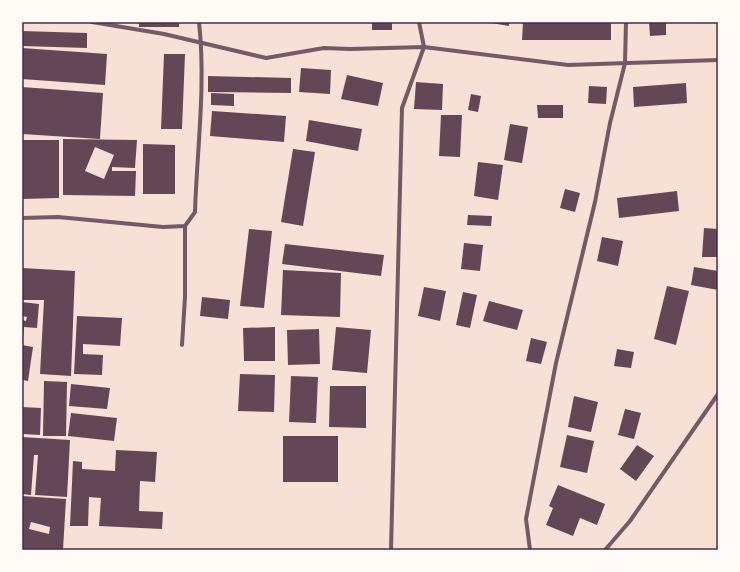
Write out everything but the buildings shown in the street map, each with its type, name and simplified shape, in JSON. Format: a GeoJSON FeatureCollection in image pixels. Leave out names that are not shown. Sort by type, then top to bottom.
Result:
{"type":"FeatureCollection","features":[{"type":"Feature","properties":{"kind":"street"},"geometry":{"type":"LineString","coordinates":[[92,22],[201,43],[266,58],[324,48],[350,50],[424,47],[568,65],[718,60]]}},
{"type":"Feature","properties":{"kind":"street"},"geometry":{"type":"LineString","coordinates":[[182,345],[185,297],[185,226],[195,212],[199,145],[201,43],[199,22]]}},
{"type":"Feature","properties":{"kind":"street"},"geometry":{"type":"LineString","coordinates":[[392,550],[402,108],[424,47],[419,22]]}},
{"type":"Feature","properties":{"kind":"street"},"geometry":{"type":"LineString","coordinates":[[530,550],[526,519],[553,378],[595,202],[610,123],[624,63],[626,22]]}},
{"type":"Feature","properties":{"kind":"street"},"geometry":{"type":"LineString","coordinates":[[22,218],[58,216],[163,228],[185,226]]}},
{"type":"Feature","properties":{"kind":"street"},"geometry":{"type":"LineString","coordinates":[[606,550],[630,521],[718,394]]}}]}
